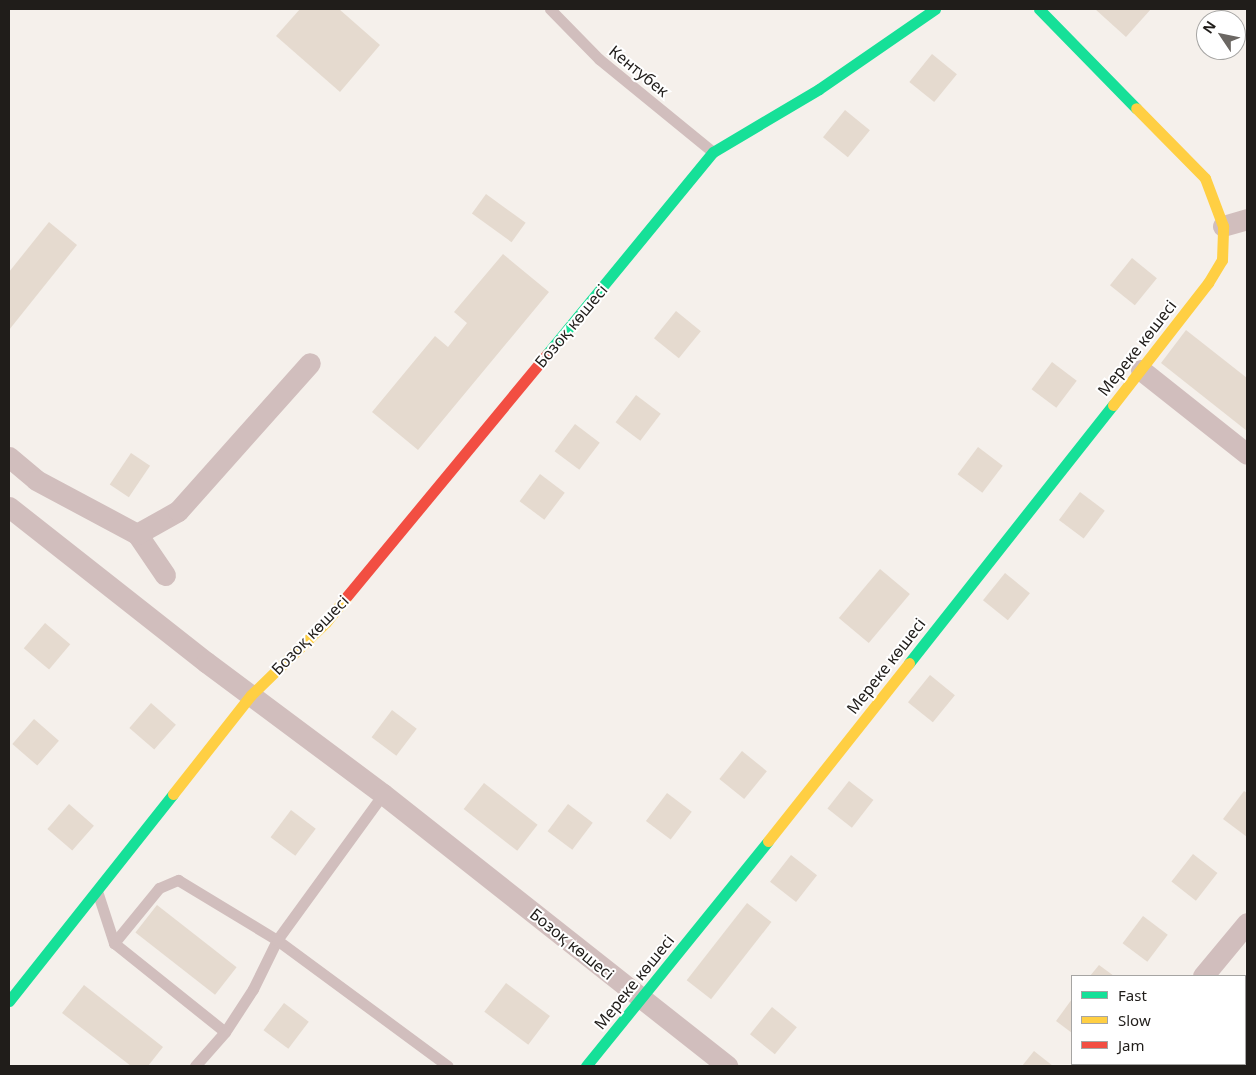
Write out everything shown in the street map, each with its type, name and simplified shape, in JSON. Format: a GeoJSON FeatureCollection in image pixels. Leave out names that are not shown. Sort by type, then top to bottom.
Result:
{"type":"FeatureCollection","features":[{"type":"Feature","properties":{"kind":"street","name":"Бозоқ көшесі"},"geometry":{"type":"LineString","coordinates":[[9,1001],[251,695],[326,622],[713,152],[819,89],[935,9]]}},
{"type":"Feature","properties":{"kind":"street"},"geometry":{"type":"LineString","coordinates":[[1039,9],[1205,178],[1223,226],[1247,219]]}},
{"type":"Feature","properties":{"kind":"street","name":"Мереке көшесі"},"geometry":{"type":"LineString","coordinates":[[586,1066],[1141,370],[1208,283],[1222,260],[1223,226]]}},
{"type":"Feature","properties":{"kind":"street"},"geometry":{"type":"LineString","coordinates":[[138,534],[178,511],[310,363]]}},
{"type":"Feature","properties":{"kind":"street"},"geometry":{"type":"LineString","coordinates":[[1141,370],[1247,454]]}},
{"type":"Feature","properties":{"kind":"street"},"geometry":{"type":"LineString","coordinates":[[9,457],[36,480],[138,534],[166,575]]}},
{"type":"Feature","properties":{"kind":"street","name":"Бозоқ көшесі"},"geometry":{"type":"LineString","coordinates":[[9,506],[251,695],[383,794],[727,1066]]}},
{"type":"Feature","properties":{"kind":"street"},"geometry":{"type":"LineString","coordinates":[[1204,975],[1247,922]]}},
{"type":"Feature","properties":{"kind":"lane","name":"Кентубек"},"geometry":{"type":"LineString","coordinates":[[550,9],[599,60],[713,152]]}},
{"type":"Feature","properties":{"kind":"lane"},"geometry":{"type":"LineString","coordinates":[[195,1066],[225,1032],[253,989],[277,940],[383,794]]}},
{"type":"Feature","properties":{"kind":"lane"},"geometry":{"type":"LineString","coordinates":[[114,943],[159,888],[178,880],[277,940],[448,1066]]}},
{"type":"Feature","properties":{"kind":"lane"},"geometry":{"type":"LineString","coordinates":[[97,892],[114,943],[225,1032]]}},
{"type":"Feature","properties":{"kind":"building"},"geometry":{"type":"Polygon","coordinates":[[[300,9],[339,9],[380,45],[340,92],[276,36],[300,9]]]}},
{"type":"Feature","properties":{"kind":"building"},"geometry":{"type":"Polygon","coordinates":[[[1095,9],[1151,9],[1126,37],[1095,9]]]}},
{"type":"Feature","properties":{"kind":"building"},"geometry":{"type":"Polygon","coordinates":[[[932,54],[957,74],[934,102],[909,82],[932,54]]]}},
{"type":"Feature","properties":{"kind":"building"},"geometry":{"type":"Polygon","coordinates":[[[845,110],[870,130],[848,157],[823,137],[845,110]]]}},
{"type":"Feature","properties":{"kind":"building"},"geometry":{"type":"Polygon","coordinates":[[[486,194],[526,223],[512,242],[472,213],[486,194]]]}},
{"type":"Feature","properties":{"kind":"building"},"geometry":{"type":"Polygon","coordinates":[[[49,222],[77,245],[9,330],[9,272],[49,222]]]}},
{"type":"Feature","properties":{"kind":"building"},"geometry":{"type":"Polygon","coordinates":[[[503,254],[549,292],[418,450],[372,412],[435,336],[448,347],[467,323],[454,312],[503,254]]]}},
{"type":"Feature","properties":{"kind":"building"},"geometry":{"type":"Polygon","coordinates":[[[1132,258],[1157,278],[1135,305],[1110,285],[1132,258]]]}},
{"type":"Feature","properties":{"kind":"building"},"geometry":{"type":"Polygon","coordinates":[[[676,311],[701,331],[679,358],[654,338],[676,311]]]}},
{"type":"Feature","properties":{"kind":"building"},"geometry":{"type":"Polygon","coordinates":[[[1186,330],[1247,378],[1247,431],[1161,363],[1186,330]]]}},
{"type":"Feature","properties":{"kind":"building"},"geometry":{"type":"Polygon","coordinates":[[[1052,362],[1077,381],[1056,408],[1032,389],[1052,362]]]}},
{"type":"Feature","properties":{"kind":"building"},"geometry":{"type":"Polygon","coordinates":[[[636,395],[661,414],[640,441],[616,422],[636,395]]]}},
{"type":"Feature","properties":{"kind":"building"},"geometry":{"type":"Polygon","coordinates":[[[575,424],[600,443],[579,470],[555,451],[575,424]]]}},
{"type":"Feature","properties":{"kind":"building"},"geometry":{"type":"Polygon","coordinates":[[[978,447],[1003,466],[982,493],[958,474],[978,447]]]}},
{"type":"Feature","properties":{"kind":"building"},"geometry":{"type":"Polygon","coordinates":[[[131,453],[150,466],[129,497],[110,485],[131,453]]]}},
{"type":"Feature","properties":{"kind":"building"},"geometry":{"type":"Polygon","coordinates":[[[540,474],[565,493],[544,520],[520,501],[540,474]]]}},
{"type":"Feature","properties":{"kind":"building"},"geometry":{"type":"Polygon","coordinates":[[[1080,492],[1105,511],[1084,539],[1059,520],[1080,492]]]}},
{"type":"Feature","properties":{"kind":"building"},"geometry":{"type":"Polygon","coordinates":[[[880,569],[910,594],[869,643],[839,618],[880,569]]]}},
{"type":"Feature","properties":{"kind":"building"},"geometry":{"type":"Polygon","coordinates":[[[1005,573],[1030,593],[1008,620],[983,600],[1005,573]]]}},
{"type":"Feature","properties":{"kind":"building"},"geometry":{"type":"Polygon","coordinates":[[[45,623],[70,644],[49,669],[24,648],[45,623]]]}},
{"type":"Feature","properties":{"kind":"building"},"geometry":{"type":"Polygon","coordinates":[[[930,675],[955,695],[933,722],[908,702],[930,675]]]}},
{"type":"Feature","properties":{"kind":"building"},"geometry":{"type":"Polygon","coordinates":[[[151,703],[176,725],[154,750],[129,728],[151,703]]]}},
{"type":"Feature","properties":{"kind":"building"},"geometry":{"type":"Polygon","coordinates":[[[392,710],[417,729],[396,756],[372,737],[392,710]]]}},
{"type":"Feature","properties":{"kind":"building"},"geometry":{"type":"Polygon","coordinates":[[[34,719],[59,741],[37,766],[12,744],[34,719]]]}},
{"type":"Feature","properties":{"kind":"building"},"geometry":{"type":"Polygon","coordinates":[[[742,751],[767,771],[744,799],[719,779],[742,751]]]}},
{"type":"Feature","properties":{"kind":"building"},"geometry":{"type":"Polygon","coordinates":[[[849,781],[873,800],[852,828],[827,809],[849,781]]]}},
{"type":"Feature","properties":{"kind":"building"},"geometry":{"type":"Polygon","coordinates":[[[484,783],[538,825],[517,851],[464,809],[484,783]]]}},
{"type":"Feature","properties":{"kind":"building"},"geometry":{"type":"Polygon","coordinates":[[[1244,791],[1247,793],[1247,837],[1223,819],[1244,791]]]}},
{"type":"Feature","properties":{"kind":"building"},"geometry":{"type":"Polygon","coordinates":[[[667,793],[692,812],[671,840],[646,821],[667,793]]]}},
{"type":"Feature","properties":{"kind":"building"},"geometry":{"type":"Polygon","coordinates":[[[69,804],[94,826],[72,851],[47,829],[69,804]]]}},
{"type":"Feature","properties":{"kind":"building"},"geometry":{"type":"Polygon","coordinates":[[[568,804],[593,823],[572,850],[548,831],[568,804]]]}},
{"type":"Feature","properties":{"kind":"building"},"geometry":{"type":"Polygon","coordinates":[[[291,810],[316,829],[295,856],[271,837],[291,810]]]}},
{"type":"Feature","properties":{"kind":"building"},"geometry":{"type":"Polygon","coordinates":[[[1193,854],[1217,873],[1196,901],[1171,882],[1193,854]]]}},
{"type":"Feature","properties":{"kind":"building"},"geometry":{"type":"Polygon","coordinates":[[[791,855],[817,875],[796,902],[770,882],[791,855]]]}},
{"type":"Feature","properties":{"kind":"building"},"geometry":{"type":"Polygon","coordinates":[[[747,903],[771,922],[711,999],[687,980],[747,903]]]}},
{"type":"Feature","properties":{"kind":"building"},"geometry":{"type":"Polygon","coordinates":[[[157,905],[237,967],[215,995],[135,933],[157,905]]]}},
{"type":"Feature","properties":{"kind":"building"},"geometry":{"type":"Polygon","coordinates":[[[1143,916],[1168,935],[1147,962],[1123,943],[1143,916]]]}},
{"type":"Feature","properties":{"kind":"building"},"geometry":{"type":"Polygon","coordinates":[[[1099,965],[1113,975],[1091,975],[1099,965]]]}},
{"type":"Feature","properties":{"kind":"building"},"geometry":{"type":"Polygon","coordinates":[[[506,983],[550,1016],[528,1045],[484,1012],[506,983]]]}},
{"type":"Feature","properties":{"kind":"building"},"geometry":{"type":"Polygon","coordinates":[[[84,985],[163,1047],[148,1066],[131,1066],[62,1013],[84,985]]]}},
{"type":"Feature","properties":{"kind":"building"},"geometry":{"type":"Polygon","coordinates":[[[1071,1000],[1071,1032],[1056,1021],[1071,1000]]]}},
{"type":"Feature","properties":{"kind":"building"},"geometry":{"type":"Polygon","coordinates":[[[1246,1001],[1247,1002],[1246,1027],[1246,1001]]]}},
{"type":"Feature","properties":{"kind":"building"},"geometry":{"type":"Polygon","coordinates":[[[284,1003],[309,1022],[288,1049],[264,1030],[284,1003]]]}},
{"type":"Feature","properties":{"kind":"building"},"geometry":{"type":"Polygon","coordinates":[[[772,1007],[797,1027],[775,1054],[750,1034],[772,1007]]]}},
{"type":"Feature","properties":{"kind":"building"},"geometry":{"type":"Polygon","coordinates":[[[1034,1051],[1053,1066],[1022,1066],[1034,1051]]]}},
{"type":"Feature","properties":{"kind":"traffic: fast"},"geometry":{"type":"LineString","coordinates":[[547,354],[713,152],[819,89],[935,9]]}},
{"type":"Feature","properties":{"kind":"traffic: fast"},"geometry":{"type":"LineString","coordinates":[[1039,9],[1136,108]]}},
{"type":"Feature","properties":{"kind":"traffic: fast"},"geometry":{"type":"LineString","coordinates":[[909,663],[1113,405]]}},
{"type":"Feature","properties":{"kind":"traffic: fast"},"geometry":{"type":"LineString","coordinates":[[9,1001],[173,794]]}},
{"type":"Feature","properties":{"kind":"traffic: fast"},"geometry":{"type":"LineString","coordinates":[[586,1066],[768,841]]}},
{"type":"Feature","properties":{"kind":"traffic: slow"},"geometry":{"type":"LineString","coordinates":[[1113,405],[1208,283],[1222,260],[1223,226],[1205,178],[1136,108]]}},
{"type":"Feature","properties":{"kind":"traffic: slow"},"geometry":{"type":"LineString","coordinates":[[173,794],[251,695],[326,622],[347,596]]}},
{"type":"Feature","properties":{"kind":"traffic: slow"},"geometry":{"type":"LineString","coordinates":[[768,841],[909,663]]}},
{"type":"Feature","properties":{"kind":"traffic: jam"},"geometry":{"type":"LineString","coordinates":[[347,596],[547,354]]}}]}
